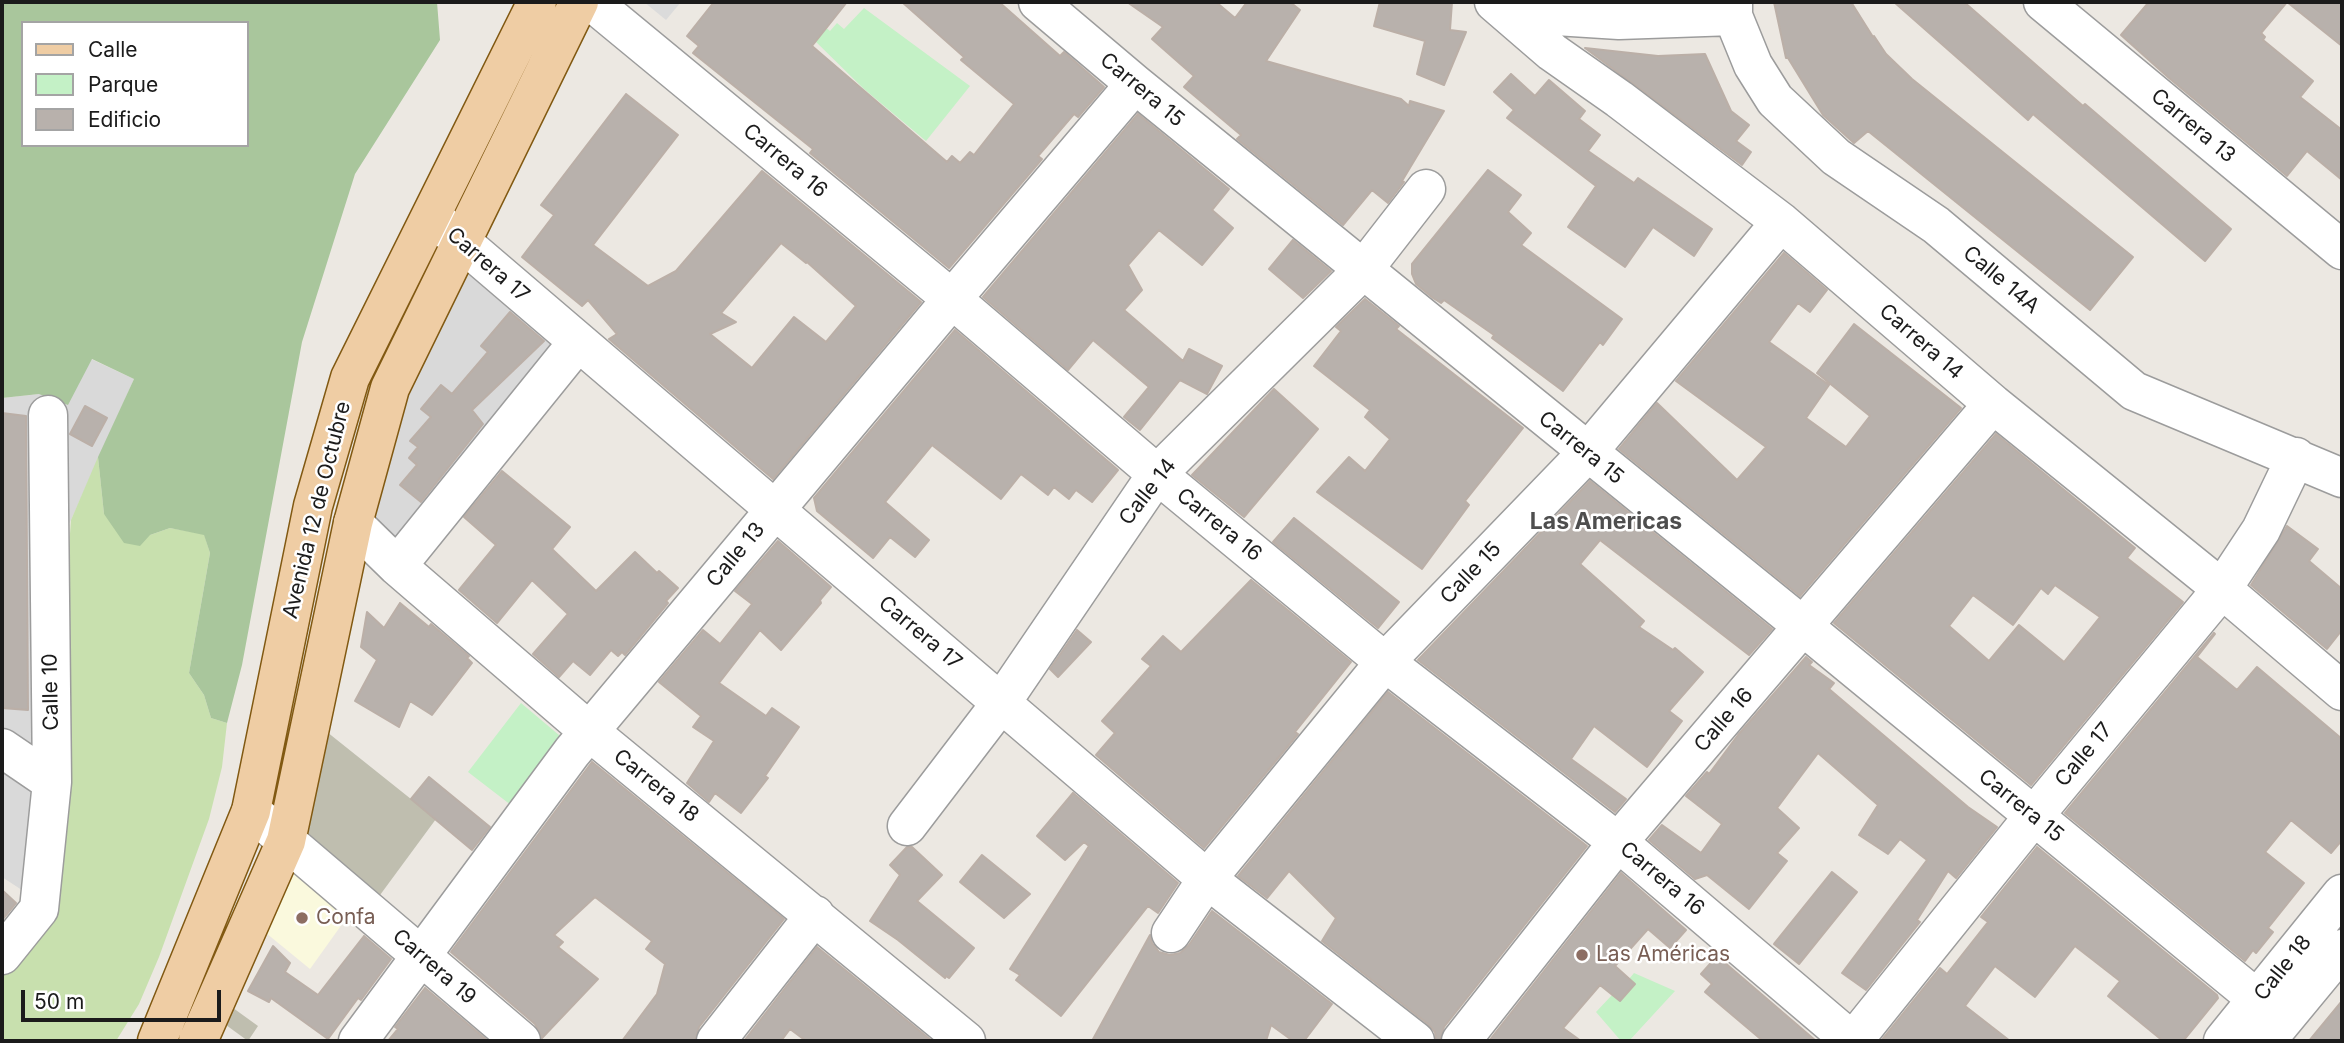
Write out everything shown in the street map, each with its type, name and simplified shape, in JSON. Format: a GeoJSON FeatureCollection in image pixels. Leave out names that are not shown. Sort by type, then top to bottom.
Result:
{"type":"FeatureCollection","features":[{"type":"Feature","properties":{"kind":"main road","name":"Avenida 12 de Octubre"},"geometry":{"type":"LineString","coordinates":[[157,1041],[251,811],[313,506],[350,378],[537,2]]}},
{"type":"Feature","properties":{"kind":"main road","name":"Avenida 12 de Octubre"},"geometry":{"type":"LineString","coordinates":[[198,1041],[286,841],[353,523],[390,388],[579,2]]}},
{"type":"Feature","properties":{"kind":"street","name":"Carrera 16"},"geometry":{"type":"LineString","coordinates":[[592,2],[1385,662],[1618,842],[1853,1041]]}},
{"type":"Feature","properties":{"kind":"street","name":"Carrera 15"},"geometry":{"type":"LineString","coordinates":[[1038,2],[1363,271],[1804,627],[2257,999]]}},
{"type":"Feature","properties":{"kind":"street"},"geometry":{"type":"LineString","coordinates":[[1495,2],[1556,16],[1619,20],[1733,9]]}},
{"type":"Feature","properties":{"kind":"street","name":"Carrera 14"},"geometry":{"type":"LineString","coordinates":[[1495,2],[1552,52],[1619,99],[1781,222],[1993,404],[2222,589],[2342,691]]}},
{"type":"Feature","properties":{"kind":"street","name":"Carrera 13"},"geometry":{"type":"LineString","coordinates":[[2043,2],[2342,250]]}},
{"type":"Feature","properties":{"kind":"street","name":"Calle 14A"},"geometry":{"type":"LineString","coordinates":[[1733,9],[1753,65],[1775,100],[1836,157],[1936,225],[2134,391],[2342,478]]}},
{"type":"Feature","properties":{"kind":"street","name":"Calle 13"},"geometry":{"type":"LineString","coordinates":[[358,1041],[572,752],[1135,84]]}},
{"type":"Feature","properties":{"kind":"street","name":"Calle 14"},"geometry":{"type":"LineString","coordinates":[[907,826],[1002,703],[1157,474],[1363,271],[1426,189]]}},
{"type":"Feature","properties":{"kind":"street","name":"Carrera 17"},"geometry":{"type":"LineString","coordinates":[[431,217],[1208,879],[1415,1041]]}},
{"type":"Feature","properties":{"kind":"street","name":"Calle 15"},"geometry":{"type":"LineString","coordinates":[[1171,933],[1208,879],[1385,662],[1587,453],[1781,222]]}},
{"type":"Feature","properties":{"kind":"street"},"geometry":{"type":"LineString","coordinates":[[397,566],[578,342]]}},
{"type":"Feature","properties":{"kind":"street","name":"Calle 16"},"geometry":{"type":"LineString","coordinates":[[1461,1041],[1618,842],[1993,404]]}},
{"type":"Feature","properties":{"kind":"street","name":"Calle 10"},"geometry":{"type":"LineString","coordinates":[[2,955],[39,909],[52,782],[48,415]]}},
{"type":"Feature","properties":{"kind":"street","name":"Calle 17"},"geometry":{"type":"LineString","coordinates":[[1853,1041],[2033,817],[2222,589],[2261,530],[2296,457]]}},
{"type":"Feature","properties":{"kind":"street","name":"Carrera 18"},"geometry":{"type":"LineString","coordinates":[[353,523],[397,566],[590,732],[966,1041]]}},
{"type":"Feature","properties":{"kind":"street"},"geometry":{"type":"LineString","coordinates":[[2,748],[52,782]]}},
{"type":"Feature","properties":{"kind":"street","name":"Carrera 19"},"geometry":{"type":"LineString","coordinates":[[251,811],[521,1041]]}},
{"type":"Feature","properties":{"kind":"street","name":"Calle 18"},"geometry":{"type":"LineString","coordinates":[[2223,1041],[2342,894]]}},
{"type":"Feature","properties":{"kind":"street"},"geometry":{"type":"LineString","coordinates":[[716,1041],[815,915]]}},
{"type":"Feature","properties":{"kind":"street"},"geometry":{"type":"LineString","coordinates":[[2266,1041],[2342,949]]}},
{"type":"Feature","properties":{"kind":"street"},"geometry":{"type":"LineString","coordinates":[[2295,1041],[2342,987]]}},
{"type":"Feature","properties":{"kind":"shaded area"},"geometry":{"type":"Polygon","coordinates":[[[644,2],[681,2],[666,20],[644,2]]]}},
{"type":"Feature","properties":{"kind":"shaded area"},"geometry":{"type":"Polygon","coordinates":[[[471,270],[566,351],[386,550],[357,514],[399,400],[471,270]]]}},
{"type":"Feature","properties":{"kind":"shaded area"},"geometry":{"type":"Polygon","coordinates":[[[91,359],[134,379],[71,520],[45,565],[28,894],[2,877],[2,398],[39,394],[91,359]]]}},
{"type":"Feature","properties":{"kind":"shaded area"},"geometry":{"type":"Polygon","coordinates":[[[312,720],[436,819],[369,910],[289,844],[312,720]]]}},
{"type":"Feature","properties":{"kind":"shaded area","name":"Confa"},"geometry":{"type":"Polygon","coordinates":[[[283,857],[350,913],[310,969],[255,924],[283,857]]]}},
{"type":"Feature","properties":{"kind":"shaded area"},"geometry":{"type":"Polygon","coordinates":[[[222,1000],[258,1026],[248,1041],[215,1017],[222,1000]]]}},
{"type":"Feature","properties":{"kind":"green space"},"geometry":{"type":"Polygon","coordinates":[[[2,2],[437,2],[440,40],[355,174],[302,342],[242,665],[227,723],[211,718],[204,695],[189,673],[210,553],[204,535],[170,528],[150,535],[140,546],[124,543],[104,514],[98,457],[134,379],[92,359],[68,405],[39,394],[2,398],[2,2]]]}},
{"type":"Feature","properties":{"kind":"green space"},"geometry":{"type":"Polygon","coordinates":[[[864,8],[970,86],[926,141],[864,89],[813,39],[824,26],[830,31],[837,23],[844,29],[864,8]]]}},
{"type":"Feature","properties":{"kind":"green space"},"geometry":{"type":"Polygon","coordinates":[[[98,457],[104,514],[150,535],[170,528],[204,534],[210,553],[189,673],[204,695],[211,718],[227,723],[222,767],[209,819],[159,957],[139,1004],[116,1041],[2,1041],[2,978],[40,924],[71,698],[64,616],[71,520],[98,457]]]}},
{"type":"Feature","properties":{"kind":"green space"},"geometry":{"type":"Polygon","coordinates":[[[521,703],[572,746],[520,812],[468,772],[521,703]]]}},
{"type":"Feature","properties":{"kind":"green space"},"geometry":{"type":"Polygon","coordinates":[[[1634,973],[1675,991],[1629,1041],[1621,1041],[1596,1012],[1612,995],[1620,1001],[1635,984],[1629,979],[1634,973]]]}},
{"type":"Feature","properties":{"kind":"building"},"geometry":{"type":"Polygon","coordinates":[[[714,2],[847,2],[812,46],[947,162],[952,156],[960,163],[970,152],[974,155],[1014,104],[961,60],[964,57],[902,2],[999,2],[1060,56],[1064,52],[1104,87],[1078,117],[1074,114],[1038,156],[1042,159],[949,268],[810,153],[813,149],[693,53],[699,46],[687,36],[714,2]]]}},
{"type":"Feature","properties":{"kind":"building"},"geometry":{"type":"Polygon","coordinates":[[[1127,2],[1216,2],[1235,18],[1247,2],[1290,2],[1300,10],[1266,61],[1401,99],[1409,106],[1410,101],[1444,111],[1402,181],[1404,182],[1388,203],[1372,190],[1343,225],[1237,139],[1241,135],[1184,87],[1194,76],[1152,39],[1163,27],[1127,2]]]}},
{"type":"Feature","properties":{"kind":"building"},"geometry":{"type":"Polygon","coordinates":[[[1380,2],[1452,2],[1450,30],[1466,32],[1444,85],[1417,74],[1425,41],[1374,26],[1380,2]]]}},
{"type":"Feature","properties":{"kind":"building"},"geometry":{"type":"Polygon","coordinates":[[[1774,2],[1851,2],[1886,54],[1912,79],[2133,257],[2090,310],[1868,131],[1854,143],[1823,115],[1786,58],[1774,2]]]}},
{"type":"Feature","properties":{"kind":"building"},"geometry":{"type":"Polygon","coordinates":[[[1894,2],[1964,2],[2083,106],[2085,104],[2231,229],[2205,261],[2033,114],[2028,120],[1894,2]]]}},
{"type":"Feature","properties":{"kind":"building"},"geometry":{"type":"Polygon","coordinates":[[[2149,2],[2287,2],[2261,33],[2265,37],[2263,40],[2313,81],[2300,97],[2342,130],[2342,180],[2307,151],[2287,176],[2121,35],[2149,2]]]}},
{"type":"Feature","properties":{"kind":"building"},"geometry":{"type":"Polygon","coordinates":[[[2287,2],[2342,2],[2342,46],[2287,2]]]}},
{"type":"Feature","properties":{"kind":"building"},"geometry":{"type":"Polygon","coordinates":[[[1585,48],[1658,56],[1705,54],[1731,111],[1749,125],[1736,141],[1751,152],[1742,165],[1585,48]]]}},
{"type":"Feature","properties":{"kind":"building"},"geometry":{"type":"Polygon","coordinates":[[[1511,74],[1535,96],[1549,80],[1585,111],[1579,119],[1600,135],[1588,151],[1634,183],[1638,178],[1712,229],[1694,256],[1653,227],[1625,267],[1568,227],[1596,186],[1507,118],[1514,110],[1494,92],[1511,74]]]}},
{"type":"Feature","properties":{"kind":"building"},"geometry":{"type":"Polygon","coordinates":[[[626,94],[678,135],[593,245],[648,286],[676,271],[762,171],[921,302],[773,479],[609,339],[617,334],[588,300],[582,306],[522,257],[554,215],[541,205],[626,94]],[[781,243],[721,313],[736,322],[710,334],[752,368],[794,317],[826,342],[856,306],[781,243]]]}},
{"type":"Feature","properties":{"kind":"building"},"geometry":{"type":"Polygon","coordinates":[[[1138,114],[1229,189],[1212,210],[1233,228],[1202,265],[1159,230],[1128,265],[1142,290],[1124,310],[1183,361],[1189,349],[1222,366],[1207,394],[1180,380],[1140,430],[1124,417],[1149,387],[1093,340],[1068,370],[983,297],[1138,114]]]}},
{"type":"Feature","properties":{"kind":"building"},"geometry":{"type":"Polygon","coordinates":[[[1488,170],[1521,195],[1508,212],[1531,233],[1521,245],[1622,319],[1603,345],[1600,342],[1563,391],[1492,338],[1494,335],[1444,300],[1441,303],[1433,298],[1416,284],[1412,274],[1412,264],[1488,170]]]}},
{"type":"Feature","properties":{"kind":"building"},"geometry":{"type":"Polygon","coordinates":[[[1293,240],[1331,271],[1303,298],[1269,269],[1293,240]]]}},
{"type":"Feature","properties":{"kind":"building"},"geometry":{"type":"Polygon","coordinates":[[[1784,253],[1827,290],[1810,312],[1798,303],[1769,342],[1829,385],[1806,418],[1846,447],[1870,416],[1817,373],[1854,324],[1961,408],[1800,596],[1619,449],[1657,403],[1737,480],[1766,447],[1676,381],[1784,253]]]}},
{"type":"Feature","properties":{"kind":"building"},"geometry":{"type":"Polygon","coordinates":[[[1365,299],[1399,326],[1396,329],[1523,428],[1465,501],[1469,505],[1422,569],[1317,492],[1349,457],[1365,471],[1390,439],[1365,417],[1370,410],[1314,366],[1341,331],[1336,327],[1365,299]]]}},
{"type":"Feature","properties":{"kind":"building"},"geometry":{"type":"Polygon","coordinates":[[[510,312],[544,341],[472,410],[483,424],[421,502],[400,485],[417,465],[409,458],[418,447],[410,441],[431,417],[421,409],[441,385],[452,394],[488,352],[481,346],[510,312]]]}},
{"type":"Feature","properties":{"kind":"building"},"geometry":{"type":"Polygon","coordinates":[[[955,330],[1118,470],[1092,502],[1076,490],[1069,499],[1054,487],[1048,495],[1021,474],[1001,499],[932,445],[885,502],[929,540],[915,557],[890,537],[873,558],[817,511],[814,498],[955,330]]]}},
{"type":"Feature","properties":{"kind":"building"},"geometry":{"type":"Polygon","coordinates":[[[1274,389],[1318,429],[1244,517],[1192,475],[1274,389]]]}},
{"type":"Feature","properties":{"kind":"building"},"geometry":{"type":"Polygon","coordinates":[[[85,406],[107,418],[92,446],[70,434],[85,406]]]}},
{"type":"Feature","properties":{"kind":"building"},"geometry":{"type":"Polygon","coordinates":[[[2,413],[26,416],[28,710],[2,708],[2,413]]]}},
{"type":"Feature","properties":{"kind":"building"},"geometry":{"type":"Polygon","coordinates":[[[1996,434],[2135,548],[2127,558],[2183,602],[2031,785],[1834,623],[1996,434]],[[2055,585],[2048,594],[2041,588],[2013,625],[1973,595],[1949,626],[1989,661],[2019,625],[2064,662],[2100,617],[2055,585]]]}},
{"type":"Feature","properties":{"kind":"building"},"geometry":{"type":"Polygon","coordinates":[[[502,471],[570,527],[552,549],[596,591],[635,552],[678,588],[625,655],[622,652],[618,656],[611,650],[590,675],[573,661],[559,677],[533,654],[568,614],[532,580],[497,623],[459,590],[496,545],[464,517],[502,471]]]}},
{"type":"Feature","properties":{"kind":"building"},"geometry":{"type":"Polygon","coordinates":[[[1590,481],[1772,629],[1749,655],[1600,540],[1580,564],[1644,621],[1639,627],[1673,650],[1675,648],[1703,672],[1669,711],[1682,721],[1647,767],[1594,726],[1571,759],[1626,799],[1615,812],[1418,660],[1590,481]]]}},
{"type":"Feature","properties":{"kind":"building"},"geometry":{"type":"Polygon","coordinates":[[[1294,518],[1399,602],[1378,628],[1273,542],[1294,518]]]}},
{"type":"Feature","properties":{"kind":"building"},"geometry":{"type":"Polygon","coordinates":[[[2287,526],[2318,549],[2309,561],[2342,589],[2342,630],[2327,649],[2251,585],[2287,526]]]}},
{"type":"Feature","properties":{"kind":"building"},"geometry":{"type":"Polygon","coordinates":[[[778,541],[831,587],[820,600],[821,603],[781,650],[760,630],[719,683],[766,716],[772,708],[799,727],[765,776],[768,778],[741,813],[715,793],[709,802],[687,783],[714,741],[693,727],[701,716],[659,682],[703,630],[720,644],[752,604],[735,591],[778,541]]]}},
{"type":"Feature","properties":{"kind":"building"},"geometry":{"type":"Polygon","coordinates":[[[1251,580],[1351,662],[1295,732],[1298,734],[1204,848],[1096,755],[1115,733],[1102,721],[1151,666],[1142,659],[1163,636],[1181,652],[1251,580]]]}},
{"type":"Feature","properties":{"kind":"building"},"geometry":{"type":"Polygon","coordinates":[[[400,603],[429,627],[431,624],[469,656],[467,658],[472,663],[432,715],[410,701],[399,727],[355,701],[377,660],[361,647],[367,612],[384,628],[400,603]]]}},
{"type":"Feature","properties":{"kind":"building"},"geometry":{"type":"Polygon","coordinates":[[[1077,630],[1091,642],[1058,677],[1050,669],[1077,630]]]}},
{"type":"Feature","properties":{"kind":"building"},"geometry":{"type":"Polygon","coordinates":[[[2214,633],[2197,657],[2237,690],[2257,667],[2342,739],[2342,840],[2331,853],[2291,820],[2265,852],[2304,883],[2268,928],[2273,932],[2256,953],[2253,950],[2245,961],[2065,813],[2214,633]]]}},
{"type":"Feature","properties":{"kind":"building"},"geometry":{"type":"Polygon","coordinates":[[[1806,657],[1812,662],[1809,665],[1834,683],[1829,689],[1968,807],[1997,827],[1956,878],[1948,871],[1917,920],[1920,922],[1866,990],[1842,973],[1927,860],[1900,839],[1888,854],[1859,835],[1878,805],[1818,753],[1777,808],[1799,828],[1777,853],[1787,861],[1749,909],[1707,875],[1695,879],[1649,840],[1662,825],[1701,853],[1722,824],[1686,796],[1707,772],[1709,774],[1738,735],[1806,657]]]}},
{"type":"Feature","properties":{"kind":"building"},"geometry":{"type":"Polygon","coordinates":[[[1388,692],[1587,846],[1444,1027],[1440,1041],[1436,1041],[1435,1032],[1428,1024],[1322,941],[1336,918],[1289,871],[1267,898],[1238,876],[1388,692]]]}},
{"type":"Feature","properties":{"kind":"building"},"geometry":{"type":"Polygon","coordinates":[[[592,762],[784,919],[699,1027],[695,1041],[622,1041],[657,994],[665,964],[646,949],[652,941],[595,897],[554,935],[563,942],[558,947],[598,979],[542,1038],[535,1024],[451,952],[592,762]]]}},
{"type":"Feature","properties":{"kind":"building"},"geometry":{"type":"Polygon","coordinates":[[[429,777],[490,827],[472,850],[411,799],[429,777]]]}},
{"type":"Feature","properties":{"kind":"building"},"geometry":{"type":"Polygon","coordinates":[[[1073,793],[1178,883],[1158,913],[1148,906],[1061,1016],[1016,980],[1020,975],[1010,969],[1089,846],[1084,842],[1065,860],[1037,836],[1073,793]]]}},
{"type":"Feature","properties":{"kind":"building"},"geometry":{"type":"Polygon","coordinates":[[[907,847],[912,847],[942,875],[917,901],[974,948],[949,978],[945,978],[870,921],[900,875],[890,865],[907,847]]]}},
{"type":"Feature","properties":{"kind":"building"},"geometry":{"type":"Polygon","coordinates":[[[2037,847],[2218,998],[2183,1041],[2163,1041],[2108,996],[2120,981],[2075,946],[2035,997],[1995,966],[1965,1006],[2010,1041],[1881,1041],[1940,968],[1947,974],[1988,922],[1981,917],[2037,847]]]}},
{"type":"Feature","properties":{"kind":"building"},"geometry":{"type":"Polygon","coordinates":[[[982,855],[1030,894],[1004,918],[960,882],[982,855]]]}},
{"type":"Feature","properties":{"kind":"building"},"geometry":{"type":"Polygon","coordinates":[[[1832,872],[1857,892],[1799,964],[1774,944],[1832,872]]]}},
{"type":"Feature","properties":{"kind":"building"},"geometry":{"type":"Polygon","coordinates":[[[1621,873],[1686,930],[1670,948],[1648,929],[1615,966],[1635,984],[1620,1001],[1600,985],[1563,1028],[1581,1041],[1489,1041],[1621,873]]]}},
{"type":"Feature","properties":{"kind":"building"},"geometry":{"type":"Polygon","coordinates":[[[2,890],[16,903],[2,920],[2,890]]]}},
{"type":"Feature","properties":{"kind":"building"},"geometry":{"type":"Polygon","coordinates":[[[1212,911],[1332,1004],[1304,1041],[1293,1041],[1271,1025],[1266,1041],[1092,1041],[1150,935],[1159,952],[1170,955],[1180,953],[1189,945],[1212,911]]]}},
{"type":"Feature","properties":{"kind":"building"},"geometry":{"type":"Polygon","coordinates":[[[364,936],[391,959],[328,1039],[271,998],[269,1002],[248,991],[273,946],[290,963],[285,972],[318,995],[364,936]]]}},
{"type":"Feature","properties":{"kind":"building"},"geometry":{"type":"Polygon","coordinates":[[[817,947],[932,1041],[806,1041],[790,1029],[781,1041],[744,1041],[817,947]]]}},
{"type":"Feature","properties":{"kind":"building"},"geometry":{"type":"Polygon","coordinates":[[[1717,956],[1816,1041],[1763,1041],[1705,992],[1712,984],[1701,974],[1717,956]]]}},
{"type":"Feature","properties":{"kind":"building"},"geometry":{"type":"Polygon","coordinates":[[[425,988],[488,1041],[388,1041],[398,1029],[395,1027],[425,988]]]}},
{"type":"Feature","properties":{"kind":"building"},"geometry":{"type":"Polygon","coordinates":[[[2342,1001],[2342,1041],[2309,1041],[2342,1001]]]}},
{"type":"Feature","properties":{"kind":"place","name":"Confa"},"geometry":{"type":"Point","coordinates":[302,918]}},
{"type":"Feature","properties":{"kind":"place","name":"Las Américas"},"geometry":{"type":"Point","coordinates":[1582,955]}},
{"type":"Feature","properties":{"kind":"district","name":"Las Americas"},"geometry":{"type":"Point","coordinates":[1606,522]}}]}
